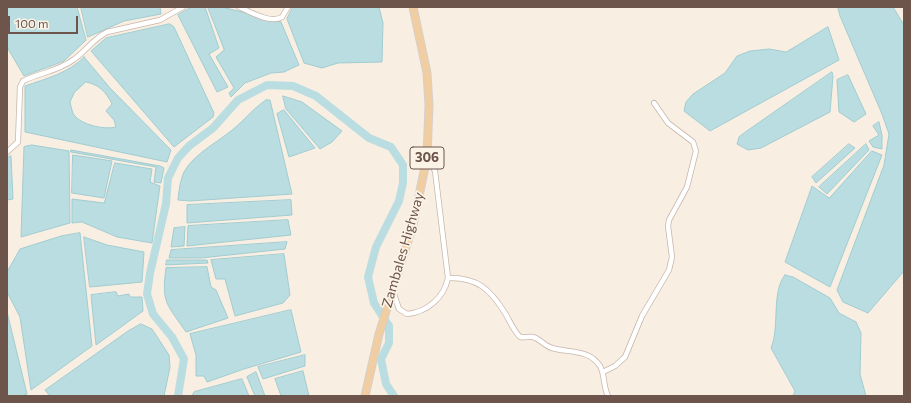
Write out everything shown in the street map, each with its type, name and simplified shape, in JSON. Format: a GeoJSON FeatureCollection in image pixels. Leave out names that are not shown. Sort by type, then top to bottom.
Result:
{"type":"FeatureCollection","features":[{"type":"Feature","properties":{"kind":"main road","name":"Zambales Highway"},"geometry":{"type":"LineString","coordinates":[[365,396],[379,334],[414,225],[427,157],[429,124],[427,73],[413,7]]}},
{"type":"Feature","properties":{"kind":"street"},"geometry":{"type":"LineString","coordinates":[[7,152],[18,142],[20,87],[23,81],[66,65],[74,60],[99,36],[107,32],[160,20],[183,7]]}},
{"type":"Feature","properties":{"kind":"street"},"geometry":{"type":"LineString","coordinates":[[239,7],[275,20],[282,17],[288,7]]}},
{"type":"Feature","properties":{"kind":"street"},"geometry":{"type":"LineString","coordinates":[[603,372],[615,366],[625,357],[642,316],[670,270],[672,257],[668,234],[668,220],[687,187],[696,151],[693,142],[668,123],[654,103]]}},
{"type":"Feature","properties":{"kind":"street"},"geometry":{"type":"LineString","coordinates":[[392,290],[401,312],[407,314],[415,313],[424,309],[438,298],[444,290],[448,278],[435,171],[427,157]]}},
{"type":"Feature","properties":{"kind":"street"},"geometry":{"type":"LineString","coordinates":[[448,278],[469,279],[483,287],[495,298],[520,337],[534,338],[553,348],[588,355],[597,363],[603,372],[604,385],[608,396]]}},
{"type":"Feature","properties":{"kind":"water"},"geometry":{"type":"Polygon","coordinates":[[[7,7],[77,7],[86,40],[64,61],[24,76],[7,47],[7,7]]]}},
{"type":"Feature","properties":{"kind":"water"},"geometry":{"type":"Polygon","coordinates":[[[81,7],[160,7],[161,14],[124,21],[88,37],[81,7]]]}},
{"type":"Feature","properties":{"kind":"water"},"geometry":{"type":"Polygon","coordinates":[[[192,7],[205,7],[219,48],[209,54],[228,87],[217,92],[178,15],[192,7]]]}},
{"type":"Feature","properties":{"kind":"water"},"geometry":{"type":"Polygon","coordinates":[[[208,7],[222,7],[281,22],[299,65],[284,72],[271,73],[245,83],[231,97],[229,93],[234,88],[216,57],[224,50],[208,7]]]}},
{"type":"Feature","properties":{"kind":"water"},"geometry":{"type":"Polygon","coordinates":[[[293,7],[379,7],[383,23],[382,62],[338,63],[322,68],[304,63],[287,19],[293,7]]]}},
{"type":"Feature","properties":{"kind":"water"},"geometry":{"type":"Polygon","coordinates":[[[838,7],[893,7],[904,25],[904,271],[868,313],[843,302],[837,290],[884,165],[889,134],[882,114],[840,16],[838,7]]]}},
{"type":"Feature","properties":{"kind":"water"},"geometry":{"type":"Polygon","coordinates":[[[170,24],[174,27],[214,113],[213,117],[174,147],[91,51],[106,38],[170,24]]]}},
{"type":"Feature","properties":{"kind":"water"},"geometry":{"type":"Polygon","coordinates":[[[828,27],[839,60],[710,131],[684,111],[686,102],[693,94],[725,73],[737,56],[750,51],[769,49],[786,52],[828,27]]]}},
{"type":"Feature","properties":{"kind":"water"},"geometry":{"type":"Polygon","coordinates":[[[84,57],[110,88],[171,150],[167,162],[25,132],[25,86],[56,75],[78,63],[84,57]],[[86,82],[74,93],[70,102],[74,115],[82,122],[94,126],[106,128],[116,127],[114,120],[106,111],[112,104],[110,100],[99,87],[86,82]]]}},
{"type":"Feature","properties":{"kind":"water"},"geometry":{"type":"Polygon","coordinates":[[[832,72],[830,112],[761,148],[748,150],[737,144],[739,137],[744,133],[832,72]]]}},
{"type":"Feature","properties":{"kind":"water"},"geometry":{"type":"Polygon","coordinates":[[[848,75],[866,114],[854,122],[839,112],[837,80],[848,75]]]}},
{"type":"Feature","properties":{"kind":"water"},"geometry":{"type":"Polygon","coordinates":[[[283,96],[302,102],[342,131],[332,142],[320,149],[286,109],[283,96]]]}},
{"type":"Feature","properties":{"kind":"water"},"geometry":{"type":"Polygon","coordinates":[[[266,100],[270,100],[292,194],[190,201],[178,200],[184,172],[195,158],[231,131],[254,109],[266,100]]]}},
{"type":"Feature","properties":{"kind":"water"},"geometry":{"type":"Polygon","coordinates":[[[284,110],[315,148],[289,157],[277,114],[284,110]]]}},
{"type":"Feature","properties":{"kind":"water"},"geometry":{"type":"Polygon","coordinates":[[[879,122],[882,135],[882,149],[873,147],[869,141],[879,135],[873,126],[879,122]]]}},
{"type":"Feature","properties":{"kind":"water"},"geometry":{"type":"Polygon","coordinates":[[[849,144],[855,148],[816,183],[812,177],[849,144]]]}},
{"type":"Feature","properties":{"kind":"water"},"geometry":{"type":"Polygon","coordinates":[[[866,144],[869,150],[827,194],[819,187],[866,144]]]}},
{"type":"Feature","properties":{"kind":"water"},"geometry":{"type":"Polygon","coordinates":[[[32,145],[69,151],[70,223],[21,237],[24,147],[32,145]]]}},
{"type":"Feature","properties":{"kind":"water"},"geometry":{"type":"Polygon","coordinates":[[[71,150],[160,166],[164,168],[161,183],[154,182],[156,167],[71,152],[71,150]]]}},
{"type":"Feature","properties":{"kind":"water"},"geometry":{"type":"Polygon","coordinates":[[[872,151],[882,155],[830,287],[785,262],[812,186],[829,198],[872,151]]]}},
{"type":"Feature","properties":{"kind":"water"},"geometry":{"type":"Polygon","coordinates":[[[73,155],[112,161],[104,198],[72,193],[73,155]]]}},
{"type":"Feature","properties":{"kind":"water"},"geometry":{"type":"Polygon","coordinates":[[[11,156],[13,199],[7,200],[7,158],[11,156]]]}},
{"type":"Feature","properties":{"kind":"water"},"geometry":{"type":"Polygon","coordinates":[[[115,163],[152,169],[150,182],[160,186],[152,243],[117,237],[82,222],[72,223],[72,199],[104,203],[115,163]]]}},
{"type":"Feature","properties":{"kind":"water"},"geometry":{"type":"Polygon","coordinates":[[[291,200],[292,215],[187,223],[187,205],[291,200]]]}},
{"type":"Feature","properties":{"kind":"water"},"geometry":{"type":"Polygon","coordinates":[[[288,220],[291,235],[187,246],[188,226],[288,220]]]}},
{"type":"Feature","properties":{"kind":"water"},"geometry":{"type":"Polygon","coordinates":[[[185,227],[184,246],[171,247],[174,228],[185,227]]]}},
{"type":"Feature","properties":{"kind":"water"},"geometry":{"type":"Polygon","coordinates":[[[80,233],[92,346],[31,390],[20,317],[7,292],[7,272],[20,249],[61,236],[80,233]]]}},
{"type":"Feature","properties":{"kind":"water"},"geometry":{"type":"Polygon","coordinates":[[[84,237],[107,245],[144,252],[142,282],[90,287],[84,237]]]}},
{"type":"Feature","properties":{"kind":"water"},"geometry":{"type":"Polygon","coordinates":[[[287,242],[285,249],[201,258],[169,258],[171,250],[287,242]]]}},
{"type":"Feature","properties":{"kind":"water"},"geometry":{"type":"Polygon","coordinates":[[[284,254],[290,295],[283,303],[235,316],[225,279],[216,279],[211,260],[284,254]]]}},
{"type":"Feature","properties":{"kind":"water"},"geometry":{"type":"Polygon","coordinates":[[[167,260],[207,260],[208,263],[166,265],[167,260]]]}},
{"type":"Feature","properties":{"kind":"water"},"geometry":{"type":"Polygon","coordinates":[[[207,267],[211,287],[216,290],[228,318],[186,332],[167,303],[164,289],[166,268],[207,267]]]}},
{"type":"Feature","properties":{"kind":"water"},"geometry":{"type":"Polygon","coordinates":[[[785,275],[793,277],[830,298],[839,313],[856,322],[861,333],[860,374],[866,396],[793,396],[795,391],[771,348],[774,340],[778,291],[785,275]]]}},
{"type":"Feature","properties":{"kind":"water"},"geometry":{"type":"Polygon","coordinates":[[[116,292],[118,296],[129,294],[130,297],[142,297],[143,311],[96,345],[91,295],[116,292]]]}},
{"type":"Feature","properties":{"kind":"water"},"geometry":{"type":"Polygon","coordinates":[[[291,310],[301,352],[207,382],[204,376],[196,376],[196,355],[190,334],[291,310]]]}},
{"type":"Feature","properties":{"kind":"water"},"geometry":{"type":"Polygon","coordinates":[[[7,312],[27,394],[22,396],[7,396],[7,312]]]}},
{"type":"Feature","properties":{"kind":"water"},"geometry":{"type":"Polygon","coordinates":[[[141,324],[152,329],[169,355],[170,367],[164,396],[50,396],[45,390],[128,331],[141,324]]]}},
{"type":"Feature","properties":{"kind":"water"},"geometry":{"type":"Polygon","coordinates":[[[305,355],[305,366],[263,379],[258,367],[305,355]]]}},
{"type":"Feature","properties":{"kind":"water"},"geometry":{"type":"Polygon","coordinates":[[[303,371],[309,396],[281,396],[275,379],[303,371]]]}},
{"type":"Feature","properties":{"kind":"water"},"geometry":{"type":"Polygon","coordinates":[[[256,372],[265,396],[255,396],[247,377],[256,372]]]}},
{"type":"Feature","properties":{"kind":"water"},"geometry":{"type":"Polygon","coordinates":[[[242,379],[249,396],[192,396],[194,392],[242,379]]]}},
{"type":"Feature","properties":{"kind":"waterway"},"geometry":{"type":"LineString","coordinates":[[178,396],[184,359],[172,337],[153,314],[147,294],[150,273],[166,204],[168,178],[178,158],[189,146],[213,128],[238,100],[267,85],[293,86],[316,96],[369,138],[391,147],[403,165],[403,183],[399,201],[376,247],[368,277],[374,303],[389,326],[389,343],[381,359],[386,384],[394,396]]}}]}
